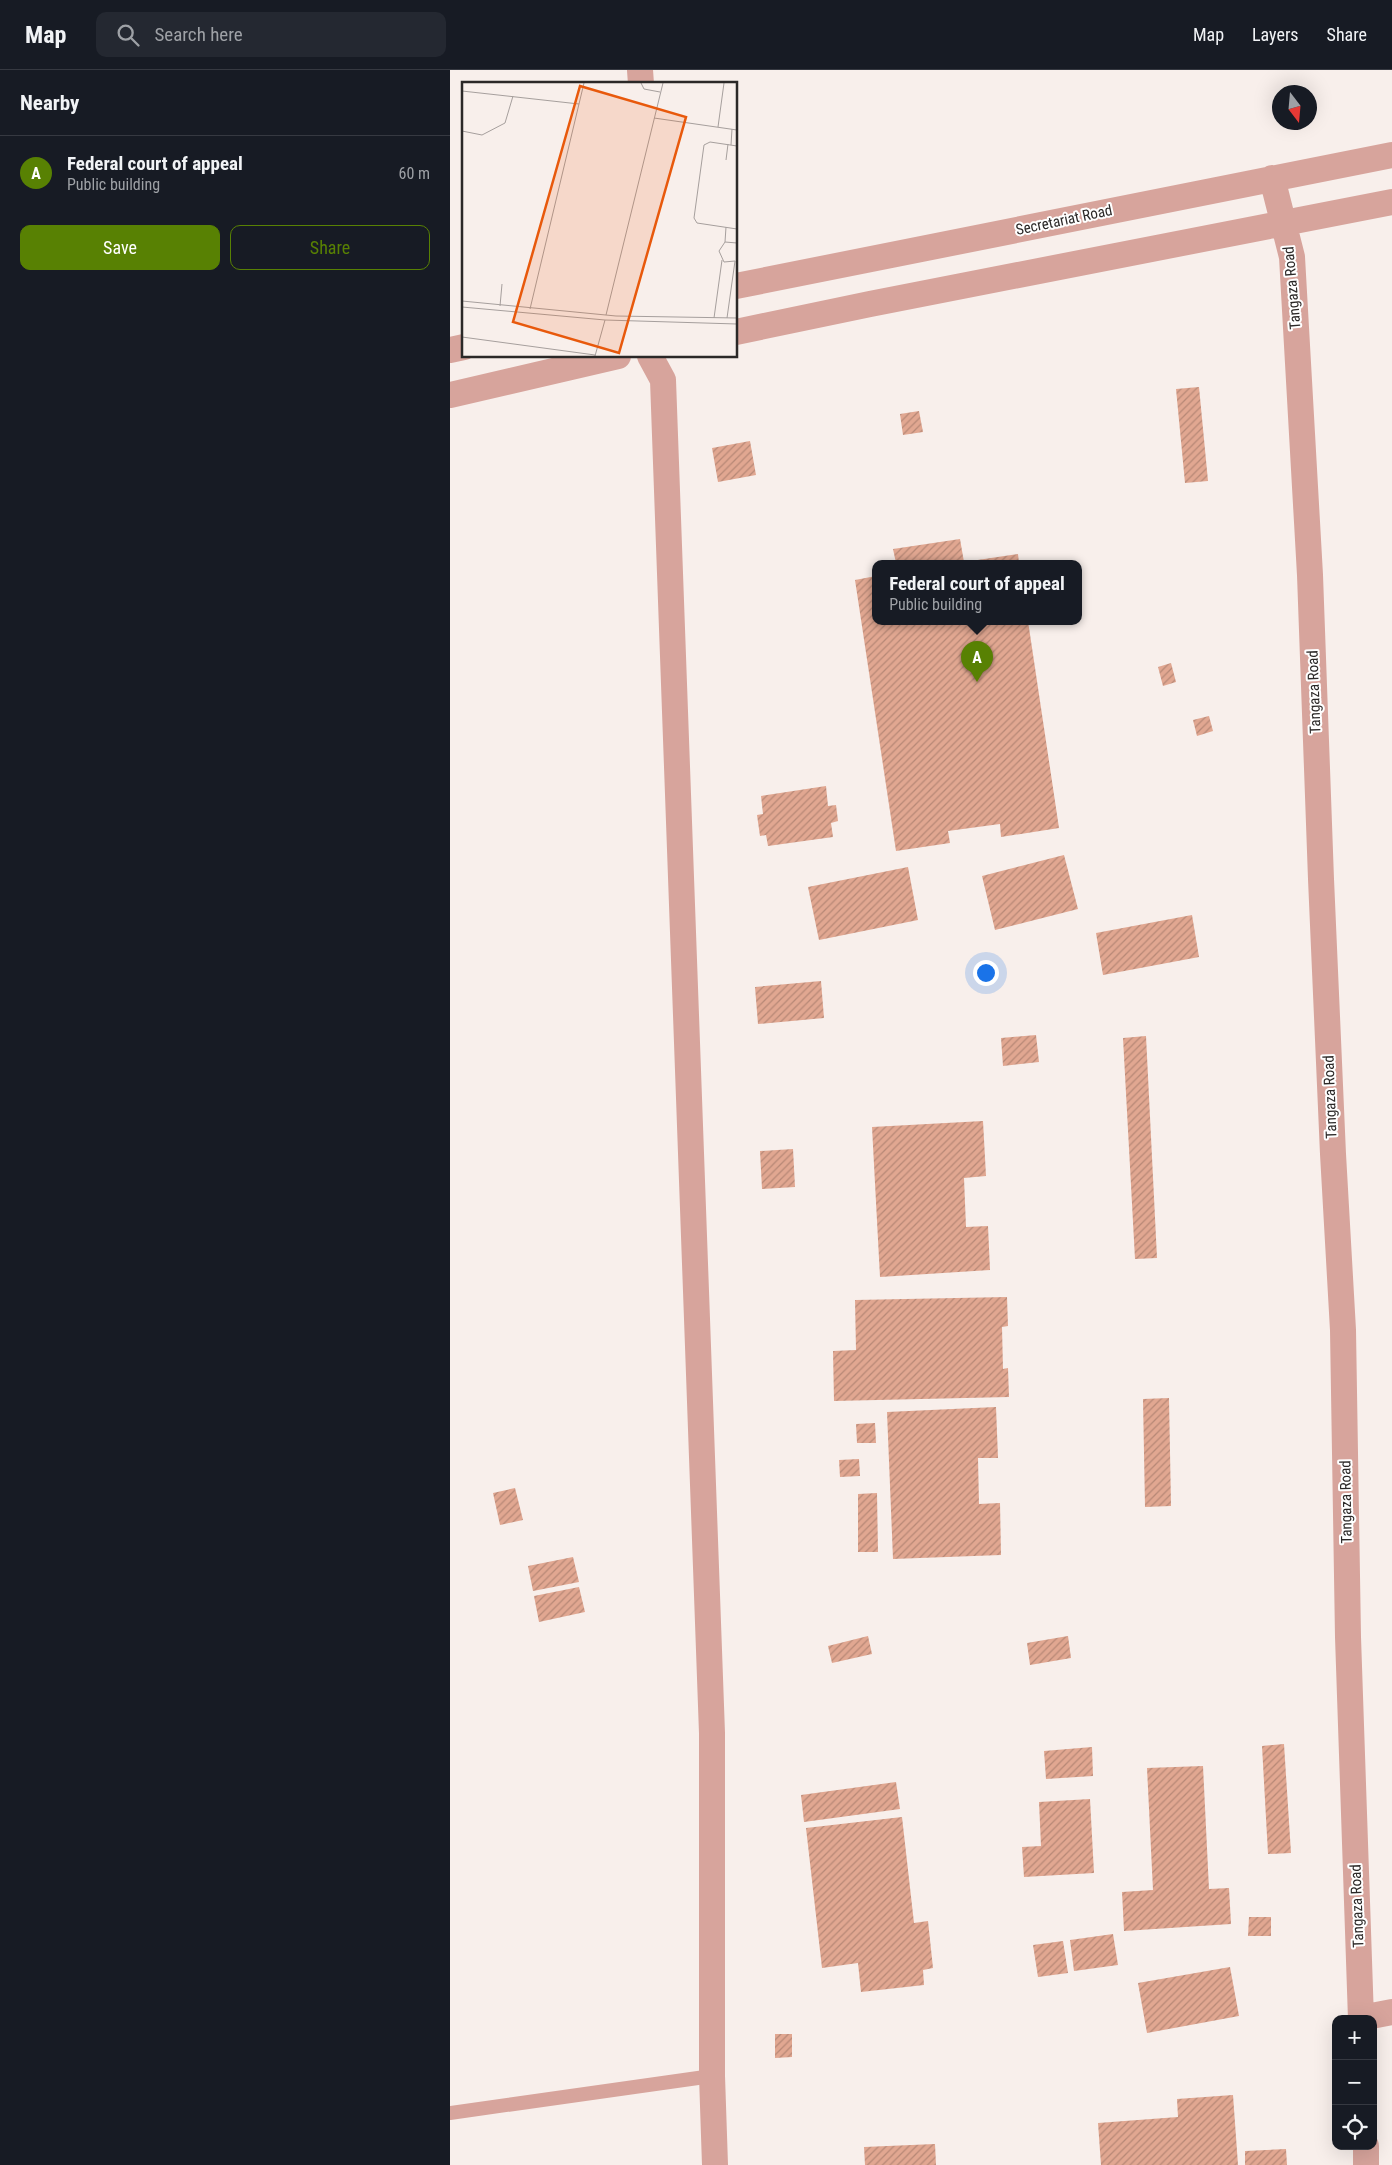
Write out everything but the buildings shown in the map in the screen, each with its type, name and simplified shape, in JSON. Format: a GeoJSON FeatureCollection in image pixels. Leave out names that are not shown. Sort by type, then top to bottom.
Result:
{"type":"FeatureCollection","features":[{"type":"Feature","properties":{"kind":"street","name":"Secretariat Road"},"geometry":{"type":"LineString","coordinates":[[738,286],[1392,155]]}},
{"type":"Feature","properties":{"kind":"street","name":"Tangaza Road"},"geometry":{"type":"LineString","coordinates":[[1272,178],[1292,257],[1310,576],[1333,1154],[1343,1330],[1348,1637],[1361,2015]]}},
{"type":"Feature","properties":{"kind":"street"},"geometry":{"type":"LineString","coordinates":[[738,332],[870,304],[1284,225],[1392,202]]}},
{"type":"Feature","properties":{"kind":"street"},"geometry":{"type":"LineString","coordinates":[[450,395],[609,358]]}},
{"type":"Feature","properties":{"kind":"street"},"geometry":{"type":"LineString","coordinates":[[651,358],[663,380],[712,1733],[712,2076],[715,2165]]}},
{"type":"Feature","properties":{"kind":"street"},"geometry":{"type":"LineString","coordinates":[[1376,2015],[1392,2012]]}},
{"type":"Feature","properties":{"kind":"street"},"geometry":{"type":"LineString","coordinates":[[1366,2150],[1366,2165]]}},
{"type":"Feature","properties":{"kind":"lane"},"geometry":{"type":"LineString","coordinates":[[450,2113],[712,2076]]}},
{"type":"Feature","properties":{"kind":"place","name":"Federal court of appeal"},"geometry":{"type":"Point","coordinates":[977,682]}}]}
